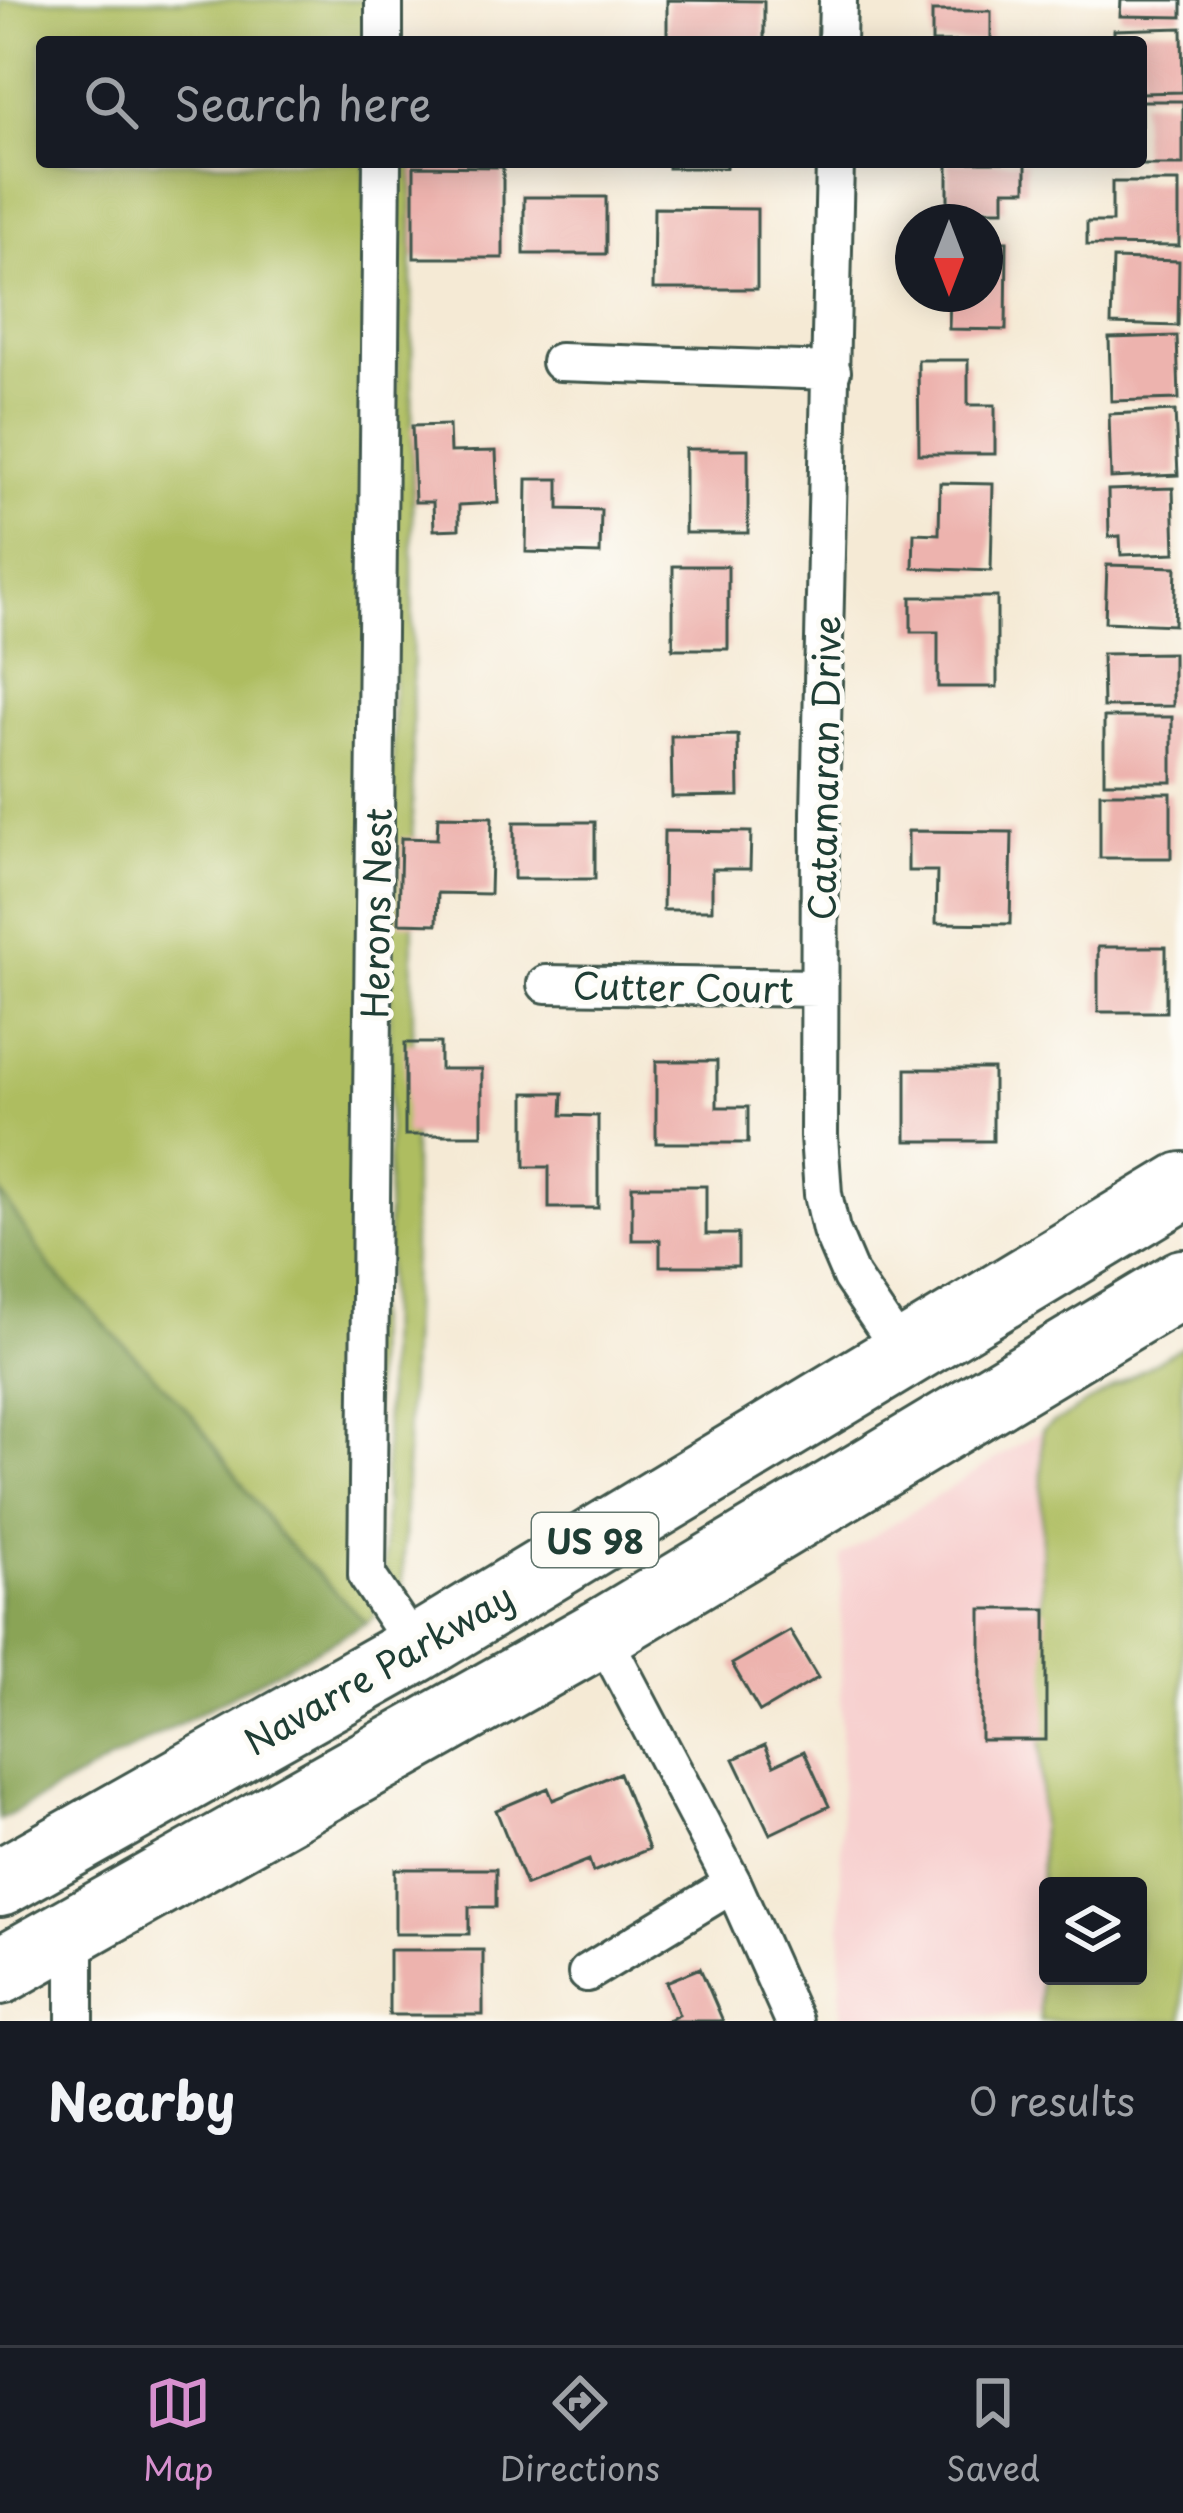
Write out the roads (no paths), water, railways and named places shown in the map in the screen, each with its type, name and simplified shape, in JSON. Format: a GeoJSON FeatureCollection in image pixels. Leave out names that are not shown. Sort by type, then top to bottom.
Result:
{"type":"FeatureCollection","features":[{"type":"Feature","properties":{"kind":"highway","name":"Navarre Parkway"},"geometry":{"type":"LineString","coordinates":[[0,1883],[416,1649],[1183,1186]]}},
{"type":"Feature","properties":{"kind":"highway","name":"US 98"},"geometry":{"type":"LineString","coordinates":[[0,1971],[601,1633],[1183,1283]]}},
{"type":"Feature","properties":{"kind":"street"},"geometry":{"type":"LineString","coordinates":[[384,0],[384,36]]}},
{"type":"Feature","properties":{"kind":"street"},"geometry":{"type":"LineString","coordinates":[[837,36],[838,0]]}},
{"type":"Feature","properties":{"kind":"street","name":"Herons Nest"},"geometry":{"type":"LineString","coordinates":[[382,168],[368,1576],[416,1649]]}},
{"type":"Feature","properties":{"kind":"street","name":"Catamaran Drive"},"geometry":{"type":"LineString","coordinates":[[835,168],[820,813],[823,1194],[850,1277],[902,1354]]}},
{"type":"Feature","properties":{"kind":"street"},"geometry":{"type":"LineString","coordinates":[[560,362],[832,371]]}},
{"type":"Feature","properties":{"kind":"street","name":"Cutter Court"},"geometry":{"type":"LineString","coordinates":[[546,984],[819,988]]}},
{"type":"Feature","properties":{"kind":"street"},"geometry":{"type":"LineString","coordinates":[[601,1633],[733,1884],[794,2021]]}},
{"type":"Feature","properties":{"kind":"street"},"geometry":{"type":"LineString","coordinates":[[586,1973],[733,1884]]}},
{"type":"Feature","properties":{"kind":"street"},"geometry":{"type":"LineString","coordinates":[[74,1932],[75,2021]]}}]}
